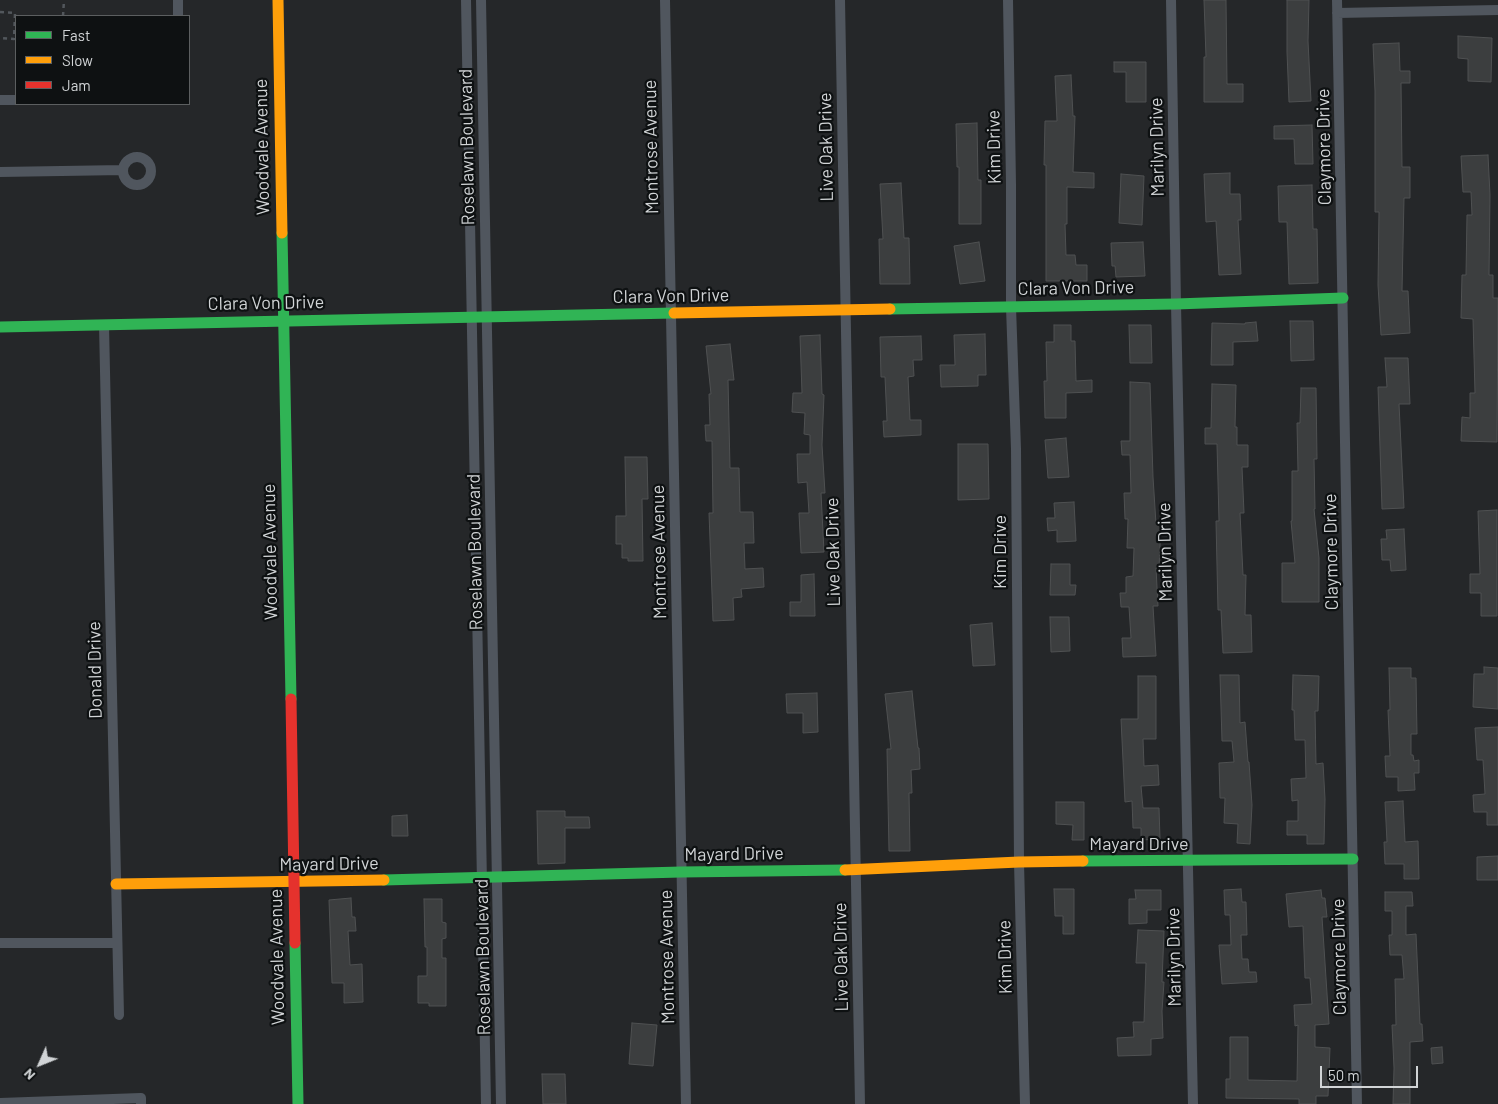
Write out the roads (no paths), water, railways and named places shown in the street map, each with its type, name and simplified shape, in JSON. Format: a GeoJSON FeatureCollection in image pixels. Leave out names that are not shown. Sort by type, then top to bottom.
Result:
{"type":"FeatureCollection","features":[{"type":"Feature","properties":{"kind":"street"},"geometry":{"type":"LineString","coordinates":[[178,0],[178,15]]}},
{"type":"Feature","properties":{"kind":"street","name":"Woodvale Avenue"},"geometry":{"type":"LineString","coordinates":[[278,0],[298,1104]]}},
{"type":"Feature","properties":{"kind":"street","name":"Montrose Avenue"},"geometry":{"type":"LineString","coordinates":[[664,0],[686,1104]]}},
{"type":"Feature","properties":{"kind":"street","name":"Live Oak Drive"},"geometry":{"type":"LineString","coordinates":[[840,0],[860,1104]]}},
{"type":"Feature","properties":{"kind":"street","name":"Kim Drive"},"geometry":{"type":"LineString","coordinates":[[1008,0],[1011,307],[1016,449],[1019,862],[1025,1104]]}},
{"type":"Feature","properties":{"kind":"street","name":"Marilyn Drive"},"geometry":{"type":"LineString","coordinates":[[1171,0],[1192,1104]]}},
{"type":"Feature","properties":{"kind":"street","name":"Claymore Drive"},"geometry":{"type":"LineString","coordinates":[[1337,0],[1357,1104]]}},
{"type":"Feature","properties":{"kind":"street"},"geometry":{"type":"LineString","coordinates":[[466,2],[481,2]]}},
{"type":"Feature","properties":{"kind":"street","name":"Roselawn Boulevard"},"geometry":{"type":"LineString","coordinates":[[466,2],[486,1104]]}},
{"type":"Feature","properties":{"kind":"street","name":"Roselawn Boulevard"},"geometry":{"type":"LineString","coordinates":[[481,2],[501,1104]]}},
{"type":"Feature","properties":{"kind":"street"},"geometry":{"type":"LineString","coordinates":[[1337,13],[1498,10]]}},
{"type":"Feature","properties":{"kind":"street"},"geometry":{"type":"LineString","coordinates":[[0,100],[15,100]]}},
{"type":"Feature","properties":{"kind":"street"},"geometry":{"type":"LineString","coordinates":[[469,156],[484,156]]}},
{"type":"Feature","properties":{"kind":"street"},"geometry":{"type":"LineString","coordinates":[[0,172],[123,170]]}},
{"type":"Feature","properties":{"kind":"street","name":"Clara Von Drive"},"geometry":{"type":"LineString","coordinates":[[0,327],[1176,304],[1343,298]]}},
{"type":"Feature","properties":{"kind":"street","name":"Donald Drive"},"geometry":{"type":"LineString","coordinates":[[104,325],[119,1015]]}},
{"type":"Feature","properties":{"kind":"street"},"geometry":{"type":"LineString","coordinates":[[475,470],[490,470]]}},
{"type":"Feature","properties":{"kind":"street"},"geometry":{"type":"LineString","coordinates":[[477,598],[492,598]]}},
{"type":"Feature","properties":{"kind":"street"},"geometry":{"type":"LineString","coordinates":[[479,733],[495,733]]}},
{"type":"Feature","properties":{"kind":"street","name":"Mayard Drive"},"geometry":{"type":"LineString","coordinates":[[116,884],[482,879],[681,872],[856,870],[1019,862],[1353,859]]}},
{"type":"Feature","properties":{"kind":"street"},"geometry":{"type":"LineString","coordinates":[[0,943],[117,943]]}},
{"type":"Feature","properties":{"kind":"street"},"geometry":{"type":"LineString","coordinates":[[485,1042],[500,1042]]}},
{"type":"Feature","properties":{"kind":"street"},"geometry":{"type":"LineString","coordinates":[[0,1103],[141,1101]]}}]}
